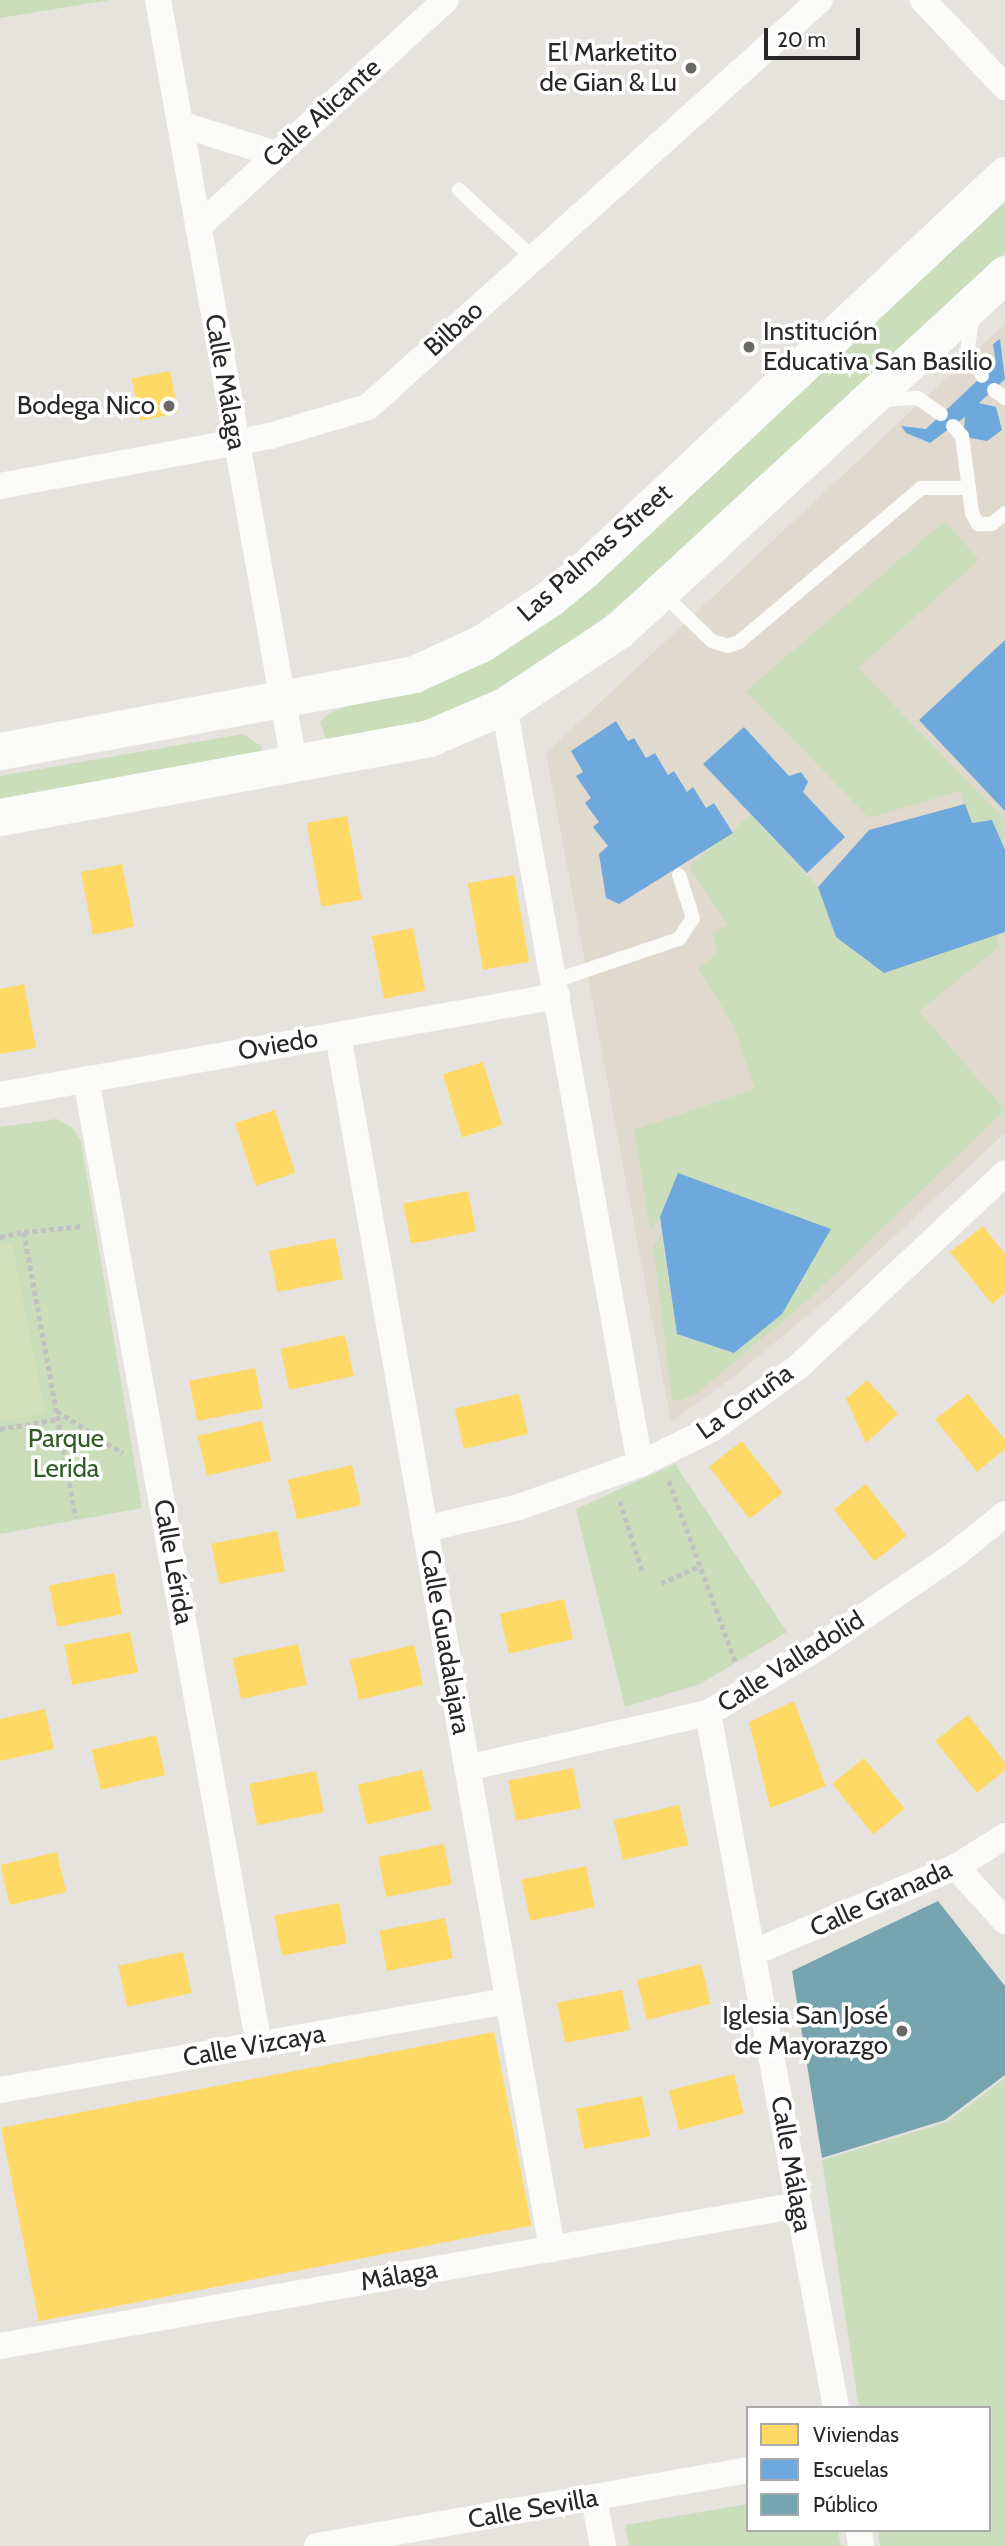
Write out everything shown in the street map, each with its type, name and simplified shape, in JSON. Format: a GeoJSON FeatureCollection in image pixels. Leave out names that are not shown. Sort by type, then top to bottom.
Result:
{"type":"FeatureCollection","features":[{"type":"Feature","properties":{"kind":"street","name":"Calle Málaga"},"geometry":{"type":"LineString","coordinates":[[158,0],[294,763]]}},
{"type":"Feature","properties":{"kind":"street","name":"Calle Alicante"},"geometry":{"type":"LineString","coordinates":[[198,227],[446,0]]}},
{"type":"Feature","properties":{"kind":"street","name":"Bilbao"},"geometry":{"type":"LineString","coordinates":[[0,486],[236,443],[316,425],[368,407],[820,0]]}},
{"type":"Feature","properties":{"kind":"street"},"geometry":{"type":"LineString","coordinates":[[923,0],[1005,87]]}},
{"type":"Feature","properties":{"kind":"street"},"geometry":{"type":"LineString","coordinates":[[180,124],[276,155]]}},
{"type":"Feature","properties":{"kind":"street","name":"Las Palmas Street"},"geometry":{"type":"LineString","coordinates":[[0,751],[283,702],[414,674],[482,643],[551,598],[1005,175]]}},
{"type":"Feature","properties":{"kind":"street"},"geometry":{"type":"LineString","coordinates":[[0,817],[429,738],[504,706],[619,630],[863,401],[1005,274]]}},
{"type":"Feature","properties":{"kind":"street"},"geometry":{"type":"LineString","coordinates":[[504,706],[555,988],[650,1460]]}},
{"type":"Feature","properties":{"kind":"street","name":"Oviedo"},"geometry":{"type":"LineString","coordinates":[[0,1095],[338,1035],[555,988]]}},
{"type":"Feature","properties":{"kind":"street","name":"Calle Guadalajara"},"geometry":{"type":"LineString","coordinates":[[338,1035],[552,2249]]}},
{"type":"Feature","properties":{"kind":"street","name":"Calle Lérida"},"geometry":{"type":"LineString","coordinates":[[86,1079],[259,2045]]}},
{"type":"Feature","properties":{"kind":"street","name":"La Coruña"},"geometry":{"type":"LineString","coordinates":[[425,1529],[520,1507],[650,1460],[712,1429],[798,1367],[1005,1173]]}},
{"type":"Feature","properties":{"kind":"street","name":"Calle Valladolid"},"geometry":{"type":"LineString","coordinates":[[467,1768],[708,1713],[748,1693],[954,1555],[1005,1514]]}},
{"type":"Feature","properties":{"kind":"street","name":"Calle Málaga"},"geometry":{"type":"LineString","coordinates":[[708,1713],[836,2406]]}},
{"type":"Feature","properties":{"kind":"street","name":"Calle Granada"},"geometry":{"type":"LineString","coordinates":[[752,1953],[956,1867],[1005,1836]]}},
{"type":"Feature","properties":{"kind":"street"},"geometry":{"type":"LineString","coordinates":[[956,1867],[1005,1921]]}},
{"type":"Feature","properties":{"kind":"street","name":"Calle Vizcaya"},"geometry":{"type":"LineString","coordinates":[[0,2090],[508,2001]]}},
{"type":"Feature","properties":{"kind":"street","name":"Málaga"},"geometry":{"type":"LineString","coordinates":[[0,2346],[799,2205]]}},
{"type":"Feature","properties":{"kind":"street","name":"Calle Sevilla"},"geometry":{"type":"LineString","coordinates":[[317,2546],[347,2543],[746,2470]]}},
{"type":"Feature","properties":{"kind":"street"},"geometry":{"type":"LineString","coordinates":[[594,2498],[603,2546]]}},
{"type":"Feature","properties":{"kind":"lane"},"geometry":{"type":"LineString","coordinates":[[459,190],[533,258]]}},
{"type":"Feature","properties":{"kind":"lane"},"geometry":{"type":"LineString","coordinates":[[978,300],[968,326],[968,347],[982,376]]}},
{"type":"Feature","properties":{"kind":"lane"},"geometry":{"type":"LineString","coordinates":[[863,401],[918,398],[942,414]]}},
{"type":"Feature","properties":{"kind":"lane"},"geometry":{"type":"LineString","coordinates":[[953,426],[962,436],[969,488],[978,524],[992,524],[1005,513]]}},
{"type":"Feature","properties":{"kind":"lane"},"geometry":{"type":"LineString","coordinates":[[660,591],[712,641],[727,646],[739,642],[921,488],[969,488]]}},
{"type":"Feature","properties":{"kind":"lane"},"geometry":{"type":"LineString","coordinates":[[555,988],[679,939],[693,918],[679,875]]}},
{"type":"Feature","properties":{"kind":"path"},"geometry":{"type":"LineString","coordinates":[[0,1237],[112,1223]]}},
{"type":"Feature","properties":{"kind":"path"},"geometry":{"type":"LineString","coordinates":[[24,1232],[76,1517]]}},
{"type":"Feature","properties":{"kind":"path"},"geometry":{"type":"LineString","coordinates":[[56,1410],[157,1475]]}},
{"type":"Feature","properties":{"kind":"path"},"geometry":{"type":"LineString","coordinates":[[0,1430],[58,1419]]}},
{"type":"Feature","properties":{"kind":"path"},"geometry":{"type":"LineString","coordinates":[[650,1460],[700,1566],[748,1693]]}},
{"type":"Feature","properties":{"kind":"path"},"geometry":{"type":"LineString","coordinates":[[618,1495],[643,1573]]}},
{"type":"Feature","properties":{"kind":"path"},"geometry":{"type":"LineString","coordinates":[[661,1583],[700,1566]]}},
{"type":"Feature","properties":{"kind":"shaded area"},"geometry":{"type":"Polygon","coordinates":[[[1005,323],[1005,1133],[826,1300],[736,1375],[671,1422],[546,753],[1005,323]]]}},
{"type":"Feature","properties":{"kind":"green space"},"geometry":{"type":"Polygon","coordinates":[[[0,0],[110,0],[0,18],[0,0]]]}},
{"type":"Feature","properties":{"kind":"green space"},"geometry":{"type":"Polygon","coordinates":[[[1005,202],[1005,252],[674,560],[539,670],[457,711],[408,727],[328,744],[320,722],[329,713],[479,660],[522,639],[573,602],[1005,202]]]}},
{"type":"Feature","properties":{"kind":"green space"},"geometry":{"type":"Polygon","coordinates":[[[945,521],[979,560],[858,668],[1005,820],[1002,851],[992,820],[972,823],[960,791],[869,818],[746,691],[945,521]]]}},
{"type":"Feature","properties":{"kind":"green space"},"geometry":{"type":"Polygon","coordinates":[[[243,734],[261,746],[263,753],[0,807],[0,776],[243,734]]]}},
{"type":"Feature","properties":{"kind":"green space"},"geometry":{"type":"Polygon","coordinates":[[[751,815],[818,887],[836,937],[884,973],[997,934],[999,947],[919,1011],[1005,1110],[809,1299],[696,1394],[678,1401],[672,1400],[653,1246],[661,1234],[677,1334],[734,1353],[782,1314],[831,1229],[678,1173],[660,1217],[650,1230],[634,1130],[755,1089],[733,1025],[698,968],[718,954],[713,933],[728,925],[689,866],[751,815]]]}},
{"type":"Feature","properties":{"kind":"green space","name":"Parque Lerida"},"geometry":{"type":"Polygon","coordinates":[[[57,1119],[73,1128],[81,1141],[142,1508],[0,1534],[0,1127],[57,1119]]]}},
{"type":"Feature","properties":{"kind":"green space"},"geometry":{"type":"Polygon","coordinates":[[[12,1243],[45,1413],[0,1421],[0,1245],[12,1243]]]}},
{"type":"Feature","properties":{"kind":"green space"},"geometry":{"type":"Polygon","coordinates":[[[675,1464],[787,1632],[700,1684],[625,1707],[576,1509],[675,1464]]]}},
{"type":"Feature","properties":{"kind":"green space"},"geometry":{"type":"Polygon","coordinates":[[[1005,2078],[1005,2546],[880,2546],[878,2532],[991,2532],[991,2406],[859,2406],[822,2160],[947,2122],[1005,2078]]]}},
{"type":"Feature","properties":{"kind":"green space"},"geometry":{"type":"Polygon","coordinates":[[[746,2504],[746,2532],[838,2532],[841,2546],[629,2546],[625,2525],[746,2504]]]}},
{"type":"Feature","properties":{"kind":"building: Viviendas"},"geometry":{"type":"Polygon","coordinates":[[[170,371],[178,413],[140,421],[132,378],[170,371]]]}},
{"type":"Feature","properties":{"kind":"building: Viviendas"},"geometry":{"type":"Polygon","coordinates":[[[347,816],[362,900],[321,907],[307,823],[347,816]]]}},
{"type":"Feature","properties":{"kind":"building: Viviendas"},"geometry":{"type":"Polygon","coordinates":[[[122,864],[134,927],[93,935],[81,872],[122,864]]]}},
{"type":"Feature","properties":{"kind":"building: Viviendas"},"geometry":{"type":"Polygon","coordinates":[[[514,875],[529,962],[483,970],[468,883],[514,875]]]}},
{"type":"Feature","properties":{"kind":"building: Viviendas"},"geometry":{"type":"Polygon","coordinates":[[[413,928],[425,991],[384,999],[372,936],[413,928]]]}},
{"type":"Feature","properties":{"kind":"building: Viviendas"},"geometry":{"type":"Polygon","coordinates":[[[24,984],[36,1048],[0,1054],[0,989],[24,984]]]}},
{"type":"Feature","properties":{"kind":"building: Viviendas"},"geometry":{"type":"Polygon","coordinates":[[[483,1062],[502,1125],[462,1137],[443,1074],[483,1062]]]}},
{"type":"Feature","properties":{"kind":"building: Viviendas"},"geometry":{"type":"Polygon","coordinates":[[[275,1110],[295,1173],[255,1186],[235,1123],[275,1110]]]}},
{"type":"Feature","properties":{"kind":"building: Viviendas"},"geometry":{"type":"Polygon","coordinates":[[[468,1191],[476,1231],[411,1244],[403,1204],[468,1191]]]}},
{"type":"Feature","properties":{"kind":"building: Viviendas"},"geometry":{"type":"Polygon","coordinates":[[[983,1226],[1005,1254],[1005,1293],[992,1304],[950,1252],[983,1226]]]}},
{"type":"Feature","properties":{"kind":"building: Viviendas"},"geometry":{"type":"Polygon","coordinates":[[[335,1238],[343,1279],[277,1292],[269,1251],[335,1238]]]}},
{"type":"Feature","properties":{"kind":"building: Viviendas"},"geometry":{"type":"Polygon","coordinates":[[[345,1335],[354,1376],[289,1390],[280,1349],[345,1335]]]}},
{"type":"Feature","properties":{"kind":"building: Viviendas"},"geometry":{"type":"Polygon","coordinates":[[[255,1368],[263,1408],[197,1421],[189,1381],[255,1368]]]}},
{"type":"Feature","properties":{"kind":"building: Viviendas"},"geometry":{"type":"Polygon","coordinates":[[[867,1380],[898,1414],[866,1443],[846,1399],[867,1380]]]}},
{"type":"Feature","properties":{"kind":"building: Viviendas"},"geometry":{"type":"Polygon","coordinates":[[[519,1394],[528,1434],[464,1449],[455,1409],[519,1394]]]}},
{"type":"Feature","properties":{"kind":"building: Viviendas"},"geometry":{"type":"Polygon","coordinates":[[[968,1394],[1005,1440],[1005,1449],[977,1472],[935,1419],[968,1394]]]}},
{"type":"Feature","properties":{"kind":"building: Viviendas"},"geometry":{"type":"Polygon","coordinates":[[[262,1421],[271,1461],[207,1476],[198,1436],[262,1421]]]}},
{"type":"Feature","properties":{"kind":"building: Viviendas"},"geometry":{"type":"Polygon","coordinates":[[[742,1441],[783,1493],[750,1519],[709,1467],[742,1441]]]}},
{"type":"Feature","properties":{"kind":"building: Viviendas"},"geometry":{"type":"Polygon","coordinates":[[[352,1465],[361,1505],[297,1520],[288,1480],[352,1465]]]}},
{"type":"Feature","properties":{"kind":"building: Viviendas"},"geometry":{"type":"Polygon","coordinates":[[[866,1484],[907,1536],[874,1561],[834,1509],[866,1484]]]}},
{"type":"Feature","properties":{"kind":"building: Viviendas"},"geometry":{"type":"Polygon","coordinates":[[[277,1531],[285,1571],[219,1584],[211,1544],[277,1531]]]}},
{"type":"Feature","properties":{"kind":"building: Viviendas"},"geometry":{"type":"Polygon","coordinates":[[[114,1573],[122,1614],[57,1627],[49,1586],[114,1573]]]}},
{"type":"Feature","properties":{"kind":"building: Viviendas"},"geometry":{"type":"Polygon","coordinates":[[[564,1599],[573,1639],[509,1654],[500,1614],[564,1599]]]}},
{"type":"Feature","properties":{"kind":"building: Viviendas"},"geometry":{"type":"Polygon","coordinates":[[[130,1632],[138,1672],[72,1685],[64,1645],[130,1632]]]}},
{"type":"Feature","properties":{"kind":"building: Viviendas"},"geometry":{"type":"Polygon","coordinates":[[[298,1644],[307,1685],[241,1699],[232,1658],[298,1644]]]}},
{"type":"Feature","properties":{"kind":"building: Viviendas"},"geometry":{"type":"Polygon","coordinates":[[[414,1645],[423,1685],[359,1700],[350,1660],[414,1645]]]}},
{"type":"Feature","properties":{"kind":"building: Viviendas"},"geometry":{"type":"Polygon","coordinates":[[[794,1701],[826,1786],[770,1808],[749,1722],[794,1701]]]}},
{"type":"Feature","properties":{"kind":"building: Viviendas"},"geometry":{"type":"Polygon","coordinates":[[[45,1709],[54,1749],[0,1761],[0,1719],[45,1709]]]}},
{"type":"Feature","properties":{"kind":"building: Viviendas"},"geometry":{"type":"Polygon","coordinates":[[[968,1715],[1005,1762],[1005,1770],[977,1793],[935,1741],[968,1715]]]}},
{"type":"Feature","properties":{"kind":"building: Viviendas"},"geometry":{"type":"Polygon","coordinates":[[[156,1735],[165,1775],[101,1790],[92,1750],[156,1735]]]}},
{"type":"Feature","properties":{"kind":"building: Viviendas"},"geometry":{"type":"Polygon","coordinates":[[[864,1758],[905,1809],[873,1834],[832,1784],[864,1758]]]}},
{"type":"Feature","properties":{"kind":"building: Viviendas"},"geometry":{"type":"Polygon","coordinates":[[[573,1768],[581,1808],[516,1821],[508,1781],[573,1768]]]}},
{"type":"Feature","properties":{"kind":"building: Viviendas"},"geometry":{"type":"Polygon","coordinates":[[[422,1770],[431,1810],[367,1825],[358,1785],[422,1770]]]}},
{"type":"Feature","properties":{"kind":"building: Viviendas"},"geometry":{"type":"Polygon","coordinates":[[[316,1771],[324,1812],[257,1825],[249,1784],[316,1771]]]}},
{"type":"Feature","properties":{"kind":"building: Viviendas"},"geometry":{"type":"Polygon","coordinates":[[[679,1805],[688,1845],[623,1860],[614,1820],[679,1805]]]}},
{"type":"Feature","properties":{"kind":"building: Viviendas"},"geometry":{"type":"Polygon","coordinates":[[[444,1844],[452,1884],[386,1897],[378,1857],[444,1844]]]}},
{"type":"Feature","properties":{"kind":"building: Viviendas"},"geometry":{"type":"Polygon","coordinates":[[[57,1852],[66,1892],[10,1905],[0,1865],[57,1852]]]}},
{"type":"Feature","properties":{"kind":"building: Viviendas"},"geometry":{"type":"Polygon","coordinates":[[[586,1866],[595,1907],[530,1921],[521,1880],[586,1866]]]}},
{"type":"Feature","properties":{"kind":"building: Viviendas"},"geometry":{"type":"Polygon","coordinates":[[[339,1903],[347,1943],[282,1956],[274,1916],[339,1903]]]}},
{"type":"Feature","properties":{"kind":"building: Viviendas"},"geometry":{"type":"Polygon","coordinates":[[[445,1918],[453,1958],[387,1971],[379,1931],[445,1918]]]}},
{"type":"Feature","properties":{"kind":"building: Viviendas"},"geometry":{"type":"Polygon","coordinates":[[[183,1952],[192,1993],[127,2007],[118,1966],[183,1952]]]}},
{"type":"Feature","properties":{"kind":"building: Viviendas"},"geometry":{"type":"Polygon","coordinates":[[[701,1964],[711,2004],[647,2020],[637,1980],[701,1964]]]}},
{"type":"Feature","properties":{"kind":"building: Viviendas"},"geometry":{"type":"Polygon","coordinates":[[[622,1990],[630,2030],[565,2043],[557,2003],[622,1990]]]}},
{"type":"Feature","properties":{"kind":"building: Viviendas"},"geometry":{"type":"Polygon","coordinates":[[[494,2032],[532,2225],[39,2321],[1,2128],[494,2032]]]}},
{"type":"Feature","properties":{"kind":"building: Viviendas"},"geometry":{"type":"Polygon","coordinates":[[[734,2074],[744,2114],[679,2130],[669,2090],[734,2074]]]}},
{"type":"Feature","properties":{"kind":"building: Viviendas"},"geometry":{"type":"Polygon","coordinates":[[[642,2096],[650,2136],[584,2149],[576,2109],[642,2096]]]}},
{"type":"Feature","properties":{"kind":"building: Escuelas"},"geometry":{"type":"Polygon","coordinates":[[[1000,339],[1005,379],[979,403],[996,407],[1002,430],[987,441],[970,438],[964,429],[965,417],[930,443],[906,433],[901,426],[926,429],[996,363],[993,344],[1000,339]]]}},
{"type":"Feature","properties":{"kind":"building: Escuelas"},"geometry":{"type":"Polygon","coordinates":[[[1005,640],[1005,811],[919,720],[1005,640]]]}},
{"type":"Feature","properties":{"kind":"building: Escuelas"},"geometry":{"type":"Polygon","coordinates":[[[616,721],[628,741],[634,738],[646,758],[655,753],[668,775],[674,771],[687,792],[693,787],[706,808],[714,803],[733,833],[619,904],[606,898],[599,854],[608,846],[593,827],[599,822],[585,803],[591,798],[576,776],[583,772],[571,751],[616,721]]]}},
{"type":"Feature","properties":{"kind":"building: Escuelas"},"geometry":{"type":"Polygon","coordinates":[[[744,727],[789,776],[801,772],[808,782],[803,792],[845,837],[807,873],[703,764],[744,727]]]}},
{"type":"Feature","properties":{"kind":"building: Escuelas"},"geometry":{"type":"Polygon","coordinates":[[[965,804],[972,823],[992,820],[1005,850],[1005,932],[884,973],[836,937],[818,887],[869,830],[965,804]]]}},
{"type":"Feature","properties":{"kind":"building: Escuelas"},"geometry":{"type":"Polygon","coordinates":[[[678,1173],[831,1229],[782,1314],[734,1353],[677,1334],[660,1217],[678,1173]]]}},
{"type":"Feature","properties":{"kind":"building: Público","name":"Iglesia San José de Mayorazgo"},"geometry":{"type":"Polygon","coordinates":[[[938,1901],[1005,1986],[1005,2075],[945,2120],[822,2158],[792,1971],[938,1901]]]}},
{"type":"Feature","properties":{"kind":"place","name":"El Marketito de Gian & Lu"},"geometry":{"type":"Point","coordinates":[691,68]}},
{"type":"Feature","properties":{"kind":"place","name":"Institución Educativa San Basilio"},"geometry":{"type":"Point","coordinates":[749,347]}},
{"type":"Feature","properties":{"kind":"place","name":"Bodega Nico"},"geometry":{"type":"Point","coordinates":[169,406]}},
{"type":"Feature","properties":{"kind":"place","name":"Iglesia San José de Mayorazgo"},"geometry":{"type":"Point","coordinates":[902,2031]}}]}
